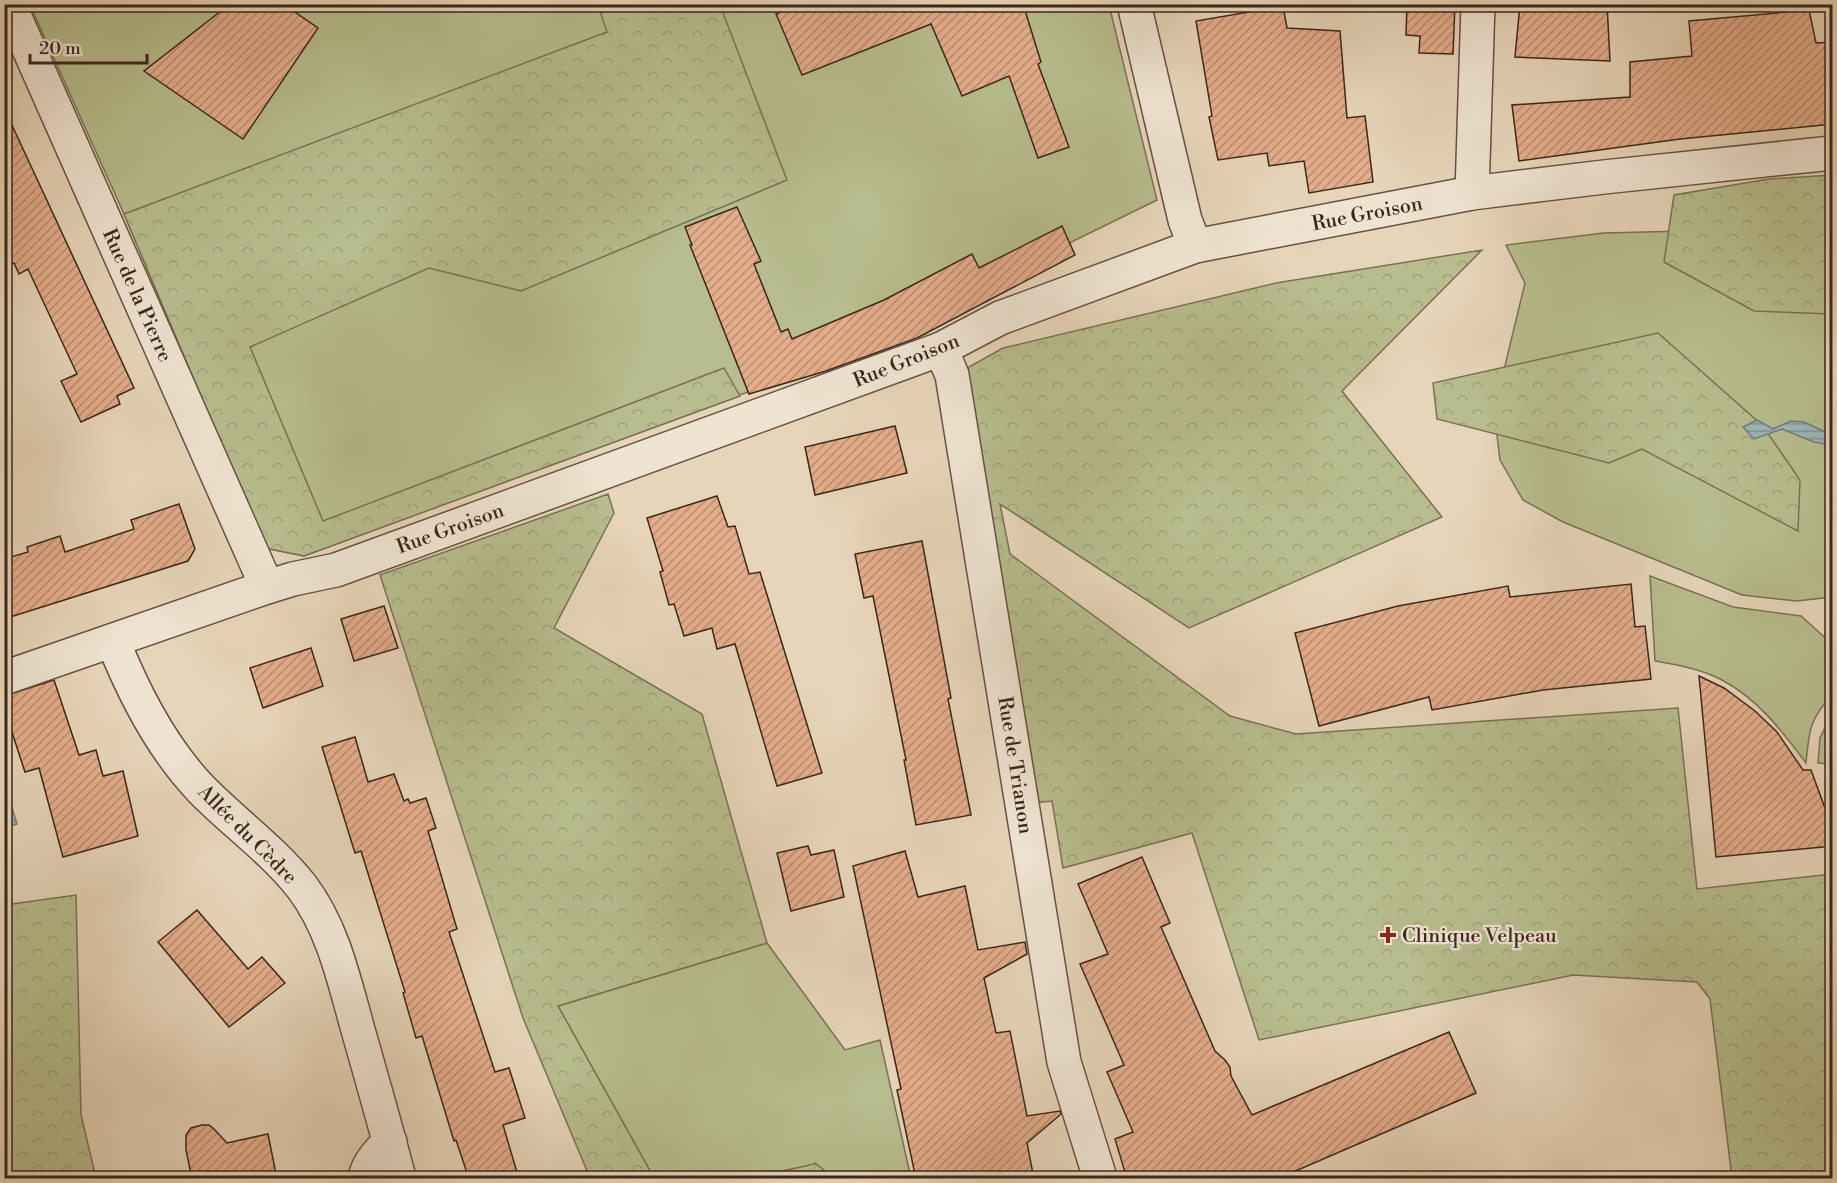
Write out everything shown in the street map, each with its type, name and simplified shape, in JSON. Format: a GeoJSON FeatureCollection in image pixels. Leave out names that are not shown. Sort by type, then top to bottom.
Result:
{"type":"FeatureCollection","features":[{"type":"Feature","properties":{"kind":"street","name":"Rue de la Pierre"},"geometry":{"type":"LineString","coordinates":[[9,4],[267,587]]}},
{"type":"Feature","properties":{"kind":"street"},"geometry":{"type":"LineString","coordinates":[[1134,4],[1185,220],[1195,246]]}},
{"type":"Feature","properties":{"kind":"street"},"geometry":{"type":"LineString","coordinates":[[1472,193],[1478,4]]}},
{"type":"Feature","properties":{"kind":"street","name":"Rue Groison"},"geometry":{"type":"LineString","coordinates":[[4,678],[267,587],[336,570],[941,349],[1000,318],[1195,246],[1472,193],[1833,153]]}},
{"type":"Feature","properties":{"kind":"street","name":"Rue de Trianon"},"geometry":{"type":"LineString","coordinates":[[941,349],[952,375],[1064,1062],[1100,1179]]}},
{"type":"Feature","properties":{"kind":"street","name":"Allée du Cèdre"},"geometry":{"type":"LineString","coordinates":[[113,641],[142,705],[180,764],[201,789],[287,870],[302,887],[315,908],[334,948],[399,1179]]}},
{"type":"Feature","properties":{"kind":"street"},"geometry":{"type":"LineString","coordinates":[[365,1179],[367,1168],[390,1142]]}},
{"type":"Feature","properties":{"kind":"green space"},"geometry":{"type":"Polygon","coordinates":[[[30,5],[1109,5],[1157,200],[821,365],[304,556],[265,548],[124,214],[30,5]]]}},
{"type":"Feature","properties":{"kind":"green space"},"geometry":{"type":"Polygon","coordinates":[[[598,5],[720,5],[787,180],[521,291],[429,268],[250,347],[323,521],[724,368],[740,396],[304,556],[265,548],[124,214],[607,32],[598,5]]]}},
{"type":"Feature","properties":{"kind":"green space"},"geometry":{"type":"Polygon","coordinates":[[[1832,175],[1832,314],[1754,311],[1664,262],[1674,195],[1769,179],[1832,175]]]}},
{"type":"Feature","properties":{"kind":"green space"},"geometry":{"type":"Polygon","coordinates":[[[1687,231],[1832,254],[1832,597],[1797,601],[1742,595],[1563,522],[1523,500],[1500,460],[1494,411],[1525,283],[1506,245],[1604,233],[1687,231]]]}},
{"type":"Feature","properties":{"kind":"green space"},"geometry":{"type":"Polygon","coordinates":[[[1482,250],[1342,391],[1442,517],[1189,628],[1000,504],[1010,554],[1230,716],[1296,734],[1678,708],[1697,889],[1832,874],[1832,1178],[1732,1178],[1710,999],[1697,982],[1573,975],[1259,1040],[1192,833],[1063,868],[1052,801],[1033,803],[962,407],[969,367],[1003,348],[1276,283],[1482,250]]]}},
{"type":"Feature","properties":{"kind":"green space"},"geometry":{"type":"Polygon","coordinates":[[[1658,333],[1762,425],[1800,480],[1798,531],[1642,449],[1609,463],[1437,419],[1433,383],[1658,333]]]}},
{"type":"Feature","properties":{"kind":"green space"},"geometry":{"type":"Polygon","coordinates":[[[608,494],[614,513],[554,628],[702,714],[767,943],[558,1006],[654,1178],[590,1178],[523,1018],[380,575],[608,494]]]}},
{"type":"Feature","properties":{"kind":"green space"},"geometry":{"type":"Polygon","coordinates":[[[1650,576],[1733,607],[1801,616],[1832,644],[1832,695],[1811,726],[1806,763],[1788,739],[1747,696],[1706,673],[1655,661],[1650,576]]]}},
{"type":"Feature","properties":{"kind":"green space"},"geometry":{"type":"Polygon","coordinates":[[[1832,713],[1832,764],[1818,763],[1820,738],[1832,713]]]}},
{"type":"Feature","properties":{"kind":"green space"},"geometry":{"type":"Polygon","coordinates":[[[76,895],[81,1115],[96,1178],[5,1178],[5,905],[76,895]]]}},
{"type":"Feature","properties":{"kind":"green space"},"geometry":{"type":"Polygon","coordinates":[[[767,943],[845,1050],[880,1040],[911,1178],[834,1178],[815,1164],[751,1178],[654,1178],[558,1006],[767,943]]]}},
{"type":"Feature","properties":{"kind":"green space"},"geometry":{"type":"Polygon","coordinates":[[[815,1164],[834,1178],[751,1178],[815,1164]]]}},
{"type":"Feature","properties":{"kind":"water"},"geometry":{"type":"Polygon","coordinates":[[[1757,420],[1773,429],[1791,421],[1804,422],[1832,435],[1832,445],[1814,442],[1782,429],[1754,439],[1743,427],[1757,420]]]}},
{"type":"Feature","properties":{"kind":"water"},"geometry":{"type":"Polygon","coordinates":[[[5,788],[17,824],[5,828],[5,788]]]}},
{"type":"Feature","properties":{"kind":"building"},"geometry":{"type":"Polygon","coordinates":[[[230,4],[283,4],[318,28],[243,139],[144,71],[230,4]]]}},
{"type":"Feature","properties":{"kind":"building"},"geometry":{"type":"Polygon","coordinates":[[[800,4],[1023,4],[1041,62],[1038,64],[1069,147],[1038,158],[1009,76],[962,96],[931,24],[802,75],[776,14],[800,4]]]}},
{"type":"Feature","properties":{"kind":"building"},"geometry":{"type":"Polygon","coordinates":[[[1407,4],[1455,4],[1453,54],[1419,53],[1420,36],[1406,35],[1407,4]]]}},
{"type":"Feature","properties":{"kind":"building"},"geometry":{"type":"Polygon","coordinates":[[[1520,4],[1607,4],[1610,61],[1515,57],[1520,4]]]}},
{"type":"Feature","properties":{"kind":"building"},"geometry":{"type":"Polygon","coordinates":[[[1283,6],[1287,28],[1340,31],[1347,118],[1365,116],[1373,182],[1309,193],[1304,161],[1269,166],[1267,153],[1218,160],[1209,117],[1212,116],[1196,21],[1283,6]]]}},
{"type":"Feature","properties":{"kind":"building"},"geometry":{"type":"Polygon","coordinates":[[[1809,10],[1816,43],[1833,42],[1833,124],[1680,139],[1519,161],[1512,105],[1630,97],[1630,62],[1692,56],[1689,21],[1809,10]]]}},
{"type":"Feature","properties":{"kind":"building"},"geometry":{"type":"Polygon","coordinates":[[[4,108],[134,388],[117,396],[120,404],[81,422],[61,381],[77,374],[28,269],[19,274],[14,263],[4,267],[4,108]]]}},
{"type":"Feature","properties":{"kind":"building"},"geometry":{"type":"Polygon","coordinates":[[[737,207],[761,261],[754,264],[781,332],[788,329],[792,339],[884,300],[972,254],[979,268],[1062,226],[1075,255],[917,338],[826,371],[749,394],[685,227],[737,207]]]}},
{"type":"Feature","properties":{"kind":"building"},"geometry":{"type":"Polygon","coordinates":[[[895,426],[907,473],[815,495],[805,447],[895,426]]]}},
{"type":"Feature","properties":{"kind":"building"},"geometry":{"type":"Polygon","coordinates":[[[717,496],[728,527],[735,526],[749,574],[760,572],[822,773],[777,786],[735,644],[717,649],[712,628],[684,636],[674,604],[669,605],[660,572],[663,571],[647,518],[717,496]]]}},
{"type":"Feature","properties":{"kind":"building"},"geometry":{"type":"Polygon","coordinates":[[[179,504],[195,549],[188,561],[4,619],[4,559],[28,552],[27,547],[60,536],[65,552],[134,529],[131,520],[179,504]]]}},
{"type":"Feature","properties":{"kind":"building"},"geometry":{"type":"Polygon","coordinates":[[[922,541],[951,698],[948,699],[971,815],[916,825],[904,760],[906,760],[873,596],[864,598],[855,554],[922,541]]]}},
{"type":"Feature","properties":{"kind":"building"},"geometry":{"type":"Polygon","coordinates":[[[1631,584],[1635,627],[1645,626],[1651,679],[1543,690],[1432,710],[1429,697],[1319,726],[1295,633],[1398,606],[1508,586],[1510,597],[1631,584]]]}},
{"type":"Feature","properties":{"kind":"building"},"geometry":{"type":"Polygon","coordinates":[[[384,606],[398,648],[354,661],[341,619],[384,606]]]}},
{"type":"Feature","properties":{"kind":"building"},"geometry":{"type":"Polygon","coordinates":[[[311,648],[323,686],[263,708],[250,668],[311,648]]]}},
{"type":"Feature","properties":{"kind":"building"},"geometry":{"type":"Polygon","coordinates":[[[1699,676],[1724,688],[1755,711],[1777,732],[1803,770],[1811,770],[1833,830],[1833,846],[1716,857],[1699,676]]]}},
{"type":"Feature","properties":{"kind":"building"},"geometry":{"type":"Polygon","coordinates":[[[54,680],[79,755],[96,750],[103,776],[123,771],[138,836],[63,857],[39,768],[25,772],[4,708],[4,696],[54,680]]]}},
{"type":"Feature","properties":{"kind":"building"},"geometry":{"type":"Polygon","coordinates":[[[355,737],[368,782],[394,774],[404,801],[408,799],[410,803],[426,798],[436,828],[428,831],[457,929],[449,932],[495,1072],[509,1068],[525,1118],[503,1125],[519,1179],[469,1179],[456,1140],[454,1141],[422,1036],[416,1038],[403,993],[405,992],[361,851],[355,853],[322,747],[355,737]]]}},
{"type":"Feature","properties":{"kind":"building"},"geometry":{"type":"Polygon","coordinates":[[[808,846],[811,855],[834,850],[844,897],[791,911],[777,853],[808,846]]]}},
{"type":"Feature","properties":{"kind":"building"},"geometry":{"type":"Polygon","coordinates":[[[905,851],[918,897],[965,886],[978,950],[1025,942],[1027,954],[984,978],[996,1033],[1010,1031],[1027,1116],[1060,1111],[1061,1114],[1027,1143],[1034,1179],[916,1179],[897,1090],[901,1089],[853,866],[905,851]]]}},
{"type":"Feature","properties":{"kind":"building"},"geometry":{"type":"Polygon","coordinates":[[[1142,857],[1170,923],[1161,927],[1215,1051],[1230,1067],[1231,1076],[1252,1115],[1449,1032],[1476,1093],[1277,1179],[1127,1179],[1115,1139],[1133,1132],[1107,1072],[1124,1065],[1080,964],[1108,954],[1078,884],[1142,857]]]}},
{"type":"Feature","properties":{"kind":"building"},"geometry":{"type":"Polygon","coordinates":[[[197,910],[248,969],[262,957],[285,983],[229,1027],[158,942],[197,910]]]}},
{"type":"Feature","properties":{"kind":"building"},"geometry":{"type":"Polygon","coordinates":[[[209,1125],[227,1143],[268,1134],[277,1179],[192,1179],[186,1150],[186,1135],[191,1128],[209,1125]]]}},
{"type":"Feature","properties":{"kind":"place","name":"Clinique Velpeau"},"geometry":{"type":"Point","coordinates":[1388,935]}}]}
